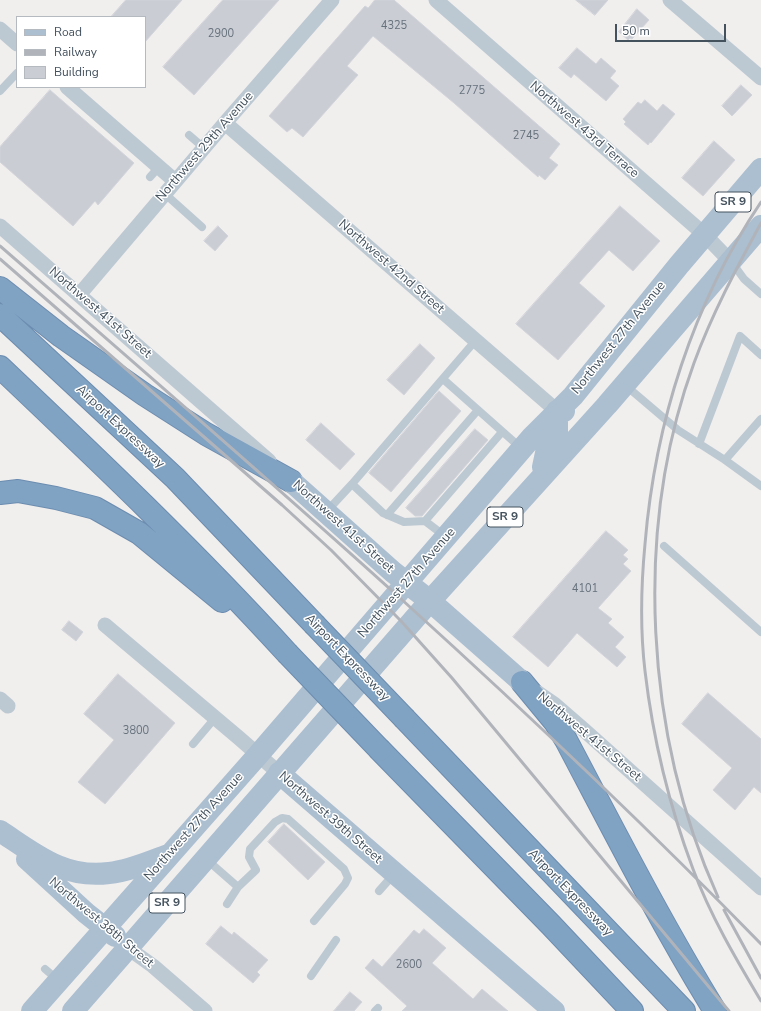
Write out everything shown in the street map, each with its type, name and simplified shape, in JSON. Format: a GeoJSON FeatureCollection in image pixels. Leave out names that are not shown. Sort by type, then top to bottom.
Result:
{"type":"FeatureCollection","features":[{"type":"Feature","properties":{"kind":"highway"},"geometry":{"type":"LineString","coordinates":[[0,288],[61,336],[145,395],[206,434],[291,481]]}},
{"type":"Feature","properties":{"kind":"highway","name":"Airport Expressway"},"geometry":{"type":"LineString","coordinates":[[0,315],[175,478],[684,1011]]}},
{"type":"Feature","properties":{"kind":"highway"},"geometry":{"type":"LineString","coordinates":[[0,367],[150,510],[240,602],[380,750],[551,925],[632,1011]]}},
{"type":"Feature","properties":{"kind":"highway"},"geometry":{"type":"LineString","coordinates":[[0,493],[18,491],[56,498],[95,508],[139,533],[287,653]]}},
{"type":"Feature","properties":{"kind":"highway"},"geometry":{"type":"LineString","coordinates":[[522,682],[555,722],[566,740],[633,869],[685,962],[715,1011]]}},
{"type":"Feature","properties":{"kind":"main road","name":"Northwest 27th Avenue"},"geometry":{"type":"LineString","coordinates":[[32,1011],[52,975],[105,928],[258,755],[522,449],[573,396],[679,265],[761,169]]}},
{"type":"Feature","properties":{"kind":"main road","name":"SR 9"},"geometry":{"type":"LineString","coordinates":[[73,1011],[430,601],[607,405],[761,226]]}},
{"type":"Feature","properties":{"kind":"main road"},"geometry":{"type":"LineString","coordinates":[[542,476],[546,453],[557,433],[557,411],[585,411],[607,405]]}},
{"type":"Feature","properties":{"kind":"main road","name":"Northwest 41st Street"},"geometry":{"type":"LineString","coordinates":[[291,481],[522,682]]}},
{"type":"Feature","properties":{"kind":"main road","name":"Northwest 39th Street"},"geometry":{"type":"LineString","coordinates":[[279,773],[478,950],[554,1011]]}},
{"type":"Feature","properties":{"kind":"main road"},"geometry":{"type":"LineString","coordinates":[[0,832],[53,865],[66,870],[90,874],[110,873],[124,870],[169,855]]}},
{"type":"Feature","properties":{"kind":"main road","name":"Northwest 38th Street"},"geometry":{"type":"LineString","coordinates":[[0,832],[39,871],[128,948]]}},
{"type":"Feature","properties":{"kind":"street","name":"Northwest 43rd Terrace"},"geometry":{"type":"LineString","coordinates":[[436,0],[705,235],[730,261]]}},
{"type":"Feature","properties":{"kind":"street"},"geometry":{"type":"LineString","coordinates":[[670,0],[761,78]]}},
{"type":"Feature","properties":{"kind":"street","name":"Northwest 29th Avenue"},"geometry":{"type":"LineString","coordinates":[[79,294],[327,2]]}},
{"type":"Feature","properties":{"kind":"street"},"geometry":{"type":"LineString","coordinates":[[0,29],[16,43]]}},
{"type":"Feature","properties":{"kind":"street"},"geometry":{"type":"LineString","coordinates":[[67,88],[155,172],[175,181]]}},
{"type":"Feature","properties":{"kind":"street","name":"Northwest 42nd Street"},"geometry":{"type":"LineString","coordinates":[[225,123],[557,411]]}},
{"type":"Feature","properties":{"kind":"street","name":"Northwest 41st Street"},"geometry":{"type":"LineString","coordinates":[[0,226],[291,481]]}},
{"type":"Feature","properties":{"kind":"street","name":"Northwest 39th Street"},"geometry":{"type":"LineString","coordinates":[[105,625],[279,773]]}},
{"type":"Feature","properties":{"kind":"street","name":"Northwest 41st Street"},"geometry":{"type":"LineString","coordinates":[[522,682],[554,704],[761,888]]}},
{"type":"Feature","properties":{"kind":"street","name":"Northwest 38th Street"},"geometry":{"type":"LineString","coordinates":[[128,948],[153,966],[204,1011]]}},
{"type":"Feature","properties":{"kind":"lane"},"geometry":{"type":"LineString","coordinates":[[0,91],[16,74]]}},
{"type":"Feature","properties":{"kind":"lane"},"geometry":{"type":"LineString","coordinates":[[189,135],[204,148]]}},
{"type":"Feature","properties":{"kind":"lane"},"geometry":{"type":"LineString","coordinates":[[164,193],[202,227]]}},
{"type":"Feature","properties":{"kind":"lane"},"geometry":{"type":"LineString","coordinates":[[730,261],[744,279],[761,294]]}},
{"type":"Feature","properties":{"kind":"lane"},"geometry":{"type":"LineString","coordinates":[[698,444],[740,336],[761,355]]}},
{"type":"Feature","properties":{"kind":"lane"},"geometry":{"type":"LineString","coordinates":[[327,512],[476,340]]}},
{"type":"Feature","properties":{"kind":"lane"},"geometry":{"type":"LineString","coordinates":[[443,379],[522,449]]}},
{"type":"Feature","properties":{"kind":"lane"},"geometry":{"type":"LineString","coordinates":[[625,384],[678,430],[725,460],[761,486]]}},
{"type":"Feature","properties":{"kind":"lane"},"geometry":{"type":"LineString","coordinates":[[387,515],[478,410]]}},
{"type":"Feature","properties":{"kind":"lane"},"geometry":{"type":"LineString","coordinates":[[725,460],[761,419]]}},
{"type":"Feature","properties":{"kind":"lane"},"geometry":{"type":"LineString","coordinates":[[424,521],[502,432]]}},
{"type":"Feature","properties":{"kind":"lane"},"geometry":{"type":"LineString","coordinates":[[352,484],[383,513],[404,522],[424,521],[446,537]]}},
{"type":"Feature","properties":{"kind":"lane"},"geometry":{"type":"LineString","coordinates":[[664,546],[761,632]]}},
{"type":"Feature","properties":{"kind":"lane"},"geometry":{"type":"LineString","coordinates":[[193,744],[215,718]]}},
{"type":"Feature","properties":{"kind":"lane"},"geometry":{"type":"LineString","coordinates":[[227,904],[238,887],[256,870],[249,857],[250,849],[275,822],[282,818],[288,819],[344,869],[348,878],[345,884],[314,921]]}},
{"type":"Feature","properties":{"kind":"lane"},"geometry":{"type":"LineString","coordinates":[[205,859],[238,887]]}},
{"type":"Feature","properties":{"kind":"lane"},"geometry":{"type":"LineString","coordinates":[[380,891],[394,874]]}},
{"type":"Feature","properties":{"kind":"lane"},"geometry":{"type":"LineString","coordinates":[[311,976],[336,940]]}},
{"type":"Feature","properties":{"kind":"building"},"geometry":{"type":"Polygon","coordinates":[[[126,0],[182,0],[146,41],[146,16],[112,16],[126,0]]]}},
{"type":"Feature","properties":{"kind":"building"},"geometry":{"type":"Polygon","coordinates":[[[223,0],[279,0],[194,95],[163,67],[223,0]]]}},
{"type":"Feature","properties":{"kind":"building"},"geometry":{"type":"Polygon","coordinates":[[[375,0],[394,0],[560,144],[549,158],[558,165],[545,180],[539,175],[538,177],[454,103],[373,36],[347,66],[358,75],[303,137],[292,128],[287,132],[269,116],[365,6],[368,8],[375,0]]]}},
{"type":"Feature","properties":{"kind":"building"},"geometry":{"type":"Polygon","coordinates":[[[576,0],[608,0],[595,15],[576,0]]]}},
{"type":"Feature","properties":{"kind":"building"},"geometry":{"type":"Polygon","coordinates":[[[637,9],[649,20],[632,39],[630,38],[628,40],[619,32],[637,9]]]}},
{"type":"Feature","properties":{"kind":"building"},"geometry":{"type":"Polygon","coordinates":[[[577,48],[596,64],[601,58],[616,71],[610,78],[619,86],[606,101],[574,74],[571,78],[559,68],[577,48]]]}},
{"type":"Feature","properties":{"kind":"building"},"geometry":{"type":"Polygon","coordinates":[[[741,85],[752,95],[732,116],[722,106],[741,85]]]}},
{"type":"Feature","properties":{"kind":"building"},"geometry":{"type":"Polygon","coordinates":[[[50,90],[134,163],[98,205],[95,201],[73,226],[0,162],[0,147],[50,90]]]}},
{"type":"Feature","properties":{"kind":"building"},"geometry":{"type":"Polygon","coordinates":[[[645,100],[657,111],[663,104],[675,114],[648,145],[624,124],[626,122],[623,119],[638,102],[641,104],[645,100]]]}},
{"type":"Feature","properties":{"kind":"building"},"geometry":{"type":"Polygon","coordinates":[[[714,141],[735,160],[703,196],[682,178],[714,141]]]}},
{"type":"Feature","properties":{"kind":"building"},"geometry":{"type":"Polygon","coordinates":[[[620,206],[660,241],[633,271],[609,250],[579,283],[605,306],[558,360],[516,324],[620,206]]]}},
{"type":"Feature","properties":{"kind":"building"},"geometry":{"type":"Polygon","coordinates":[[[218,226],[228,236],[215,251],[204,241],[218,226]]]}},
{"type":"Feature","properties":{"kind":"building"},"geometry":{"type":"Polygon","coordinates":[[[420,344],[435,358],[404,395],[387,380],[420,344]]]}},
{"type":"Feature","properties":{"kind":"building"},"geometry":{"type":"Polygon","coordinates":[[[439,391],[461,411],[391,492],[369,473],[439,391]]]}},
{"type":"Feature","properties":{"kind":"building"},"geometry":{"type":"Polygon","coordinates":[[[321,423],[355,454],[340,470],[306,440],[321,423]]]}},
{"type":"Feature","properties":{"kind":"building"},"geometry":{"type":"Polygon","coordinates":[[[475,429],[488,440],[422,516],[415,516],[406,508],[475,429]]]}},
{"type":"Feature","properties":{"kind":"building"},"geometry":{"type":"Polygon","coordinates":[[[606,531],[628,550],[623,555],[628,559],[623,564],[631,571],[598,608],[612,619],[608,623],[624,637],[615,647],[626,657],[617,667],[577,633],[548,667],[513,637],[606,531]]]}},
{"type":"Feature","properties":{"kind":"building"},"geometry":{"type":"Polygon","coordinates":[[[69,621],[83,632],[76,641],[62,630],[69,621]]]}},
{"type":"Feature","properties":{"kind":"building"},"geometry":{"type":"Polygon","coordinates":[[[118,674],[175,723],[105,804],[78,782],[114,740],[84,714],[118,674]]]}},
{"type":"Feature","properties":{"kind":"building"},"geometry":{"type":"Polygon","coordinates":[[[708,693],[761,739],[761,793],[754,787],[735,810],[713,790],[732,768],[682,724],[708,693]]]}},
{"type":"Feature","properties":{"kind":"building"},"geometry":{"type":"Polygon","coordinates":[[[284,824],[325,862],[308,880],[268,842],[284,824]]]}},
{"type":"Feature","properties":{"kind":"building"},"geometry":{"type":"Polygon","coordinates":[[[221,926],[232,935],[234,932],[268,960],[257,972],[260,975],[253,983],[206,944],[221,926]]]}},
{"type":"Feature","properties":{"kind":"building"},"geometry":{"type":"Polygon","coordinates":[[[424,929],[446,948],[432,963],[473,999],[482,989],[508,1011],[402,1011],[407,1006],[365,968],[373,959],[382,967],[414,930],[419,934],[424,929]]]}},
{"type":"Feature","properties":{"kind":"building"},"geometry":{"type":"Polygon","coordinates":[[[350,992],[362,1002],[354,1011],[334,1011],[350,992]]]}},
{"type":"Feature","properties":{"kind":"railway"},"geometry":{"type":"LineString","coordinates":[[761,202],[737,241],[716,281],[697,323],[681,366],[668,409],[650,499],[642,592],[642,639],[648,696],[657,747],[676,821],[693,869],[715,920],[761,1001]]}},
{"type":"Feature","properties":{"kind":"railway"},"geometry":{"type":"LineString","coordinates":[[718,897],[694,834],[675,769],[662,701],[656,632],[656,563],[662,494],[675,427],[694,363],[717,309],[761,223]]}},
{"type":"Feature","properties":{"kind":"railway"},"geometry":{"type":"LineString","coordinates":[[0,246],[292,501],[483,674],[670,852],[761,944]]}},
{"type":"Feature","properties":{"kind":"railway"},"geometry":{"type":"LineString","coordinates":[[0,259],[282,505],[331,550],[401,621],[452,678],[729,1011]]}},
{"type":"Feature","properties":{"kind":"railway"},"geometry":{"type":"LineString","coordinates":[[724,910],[761,978]]}}]}
